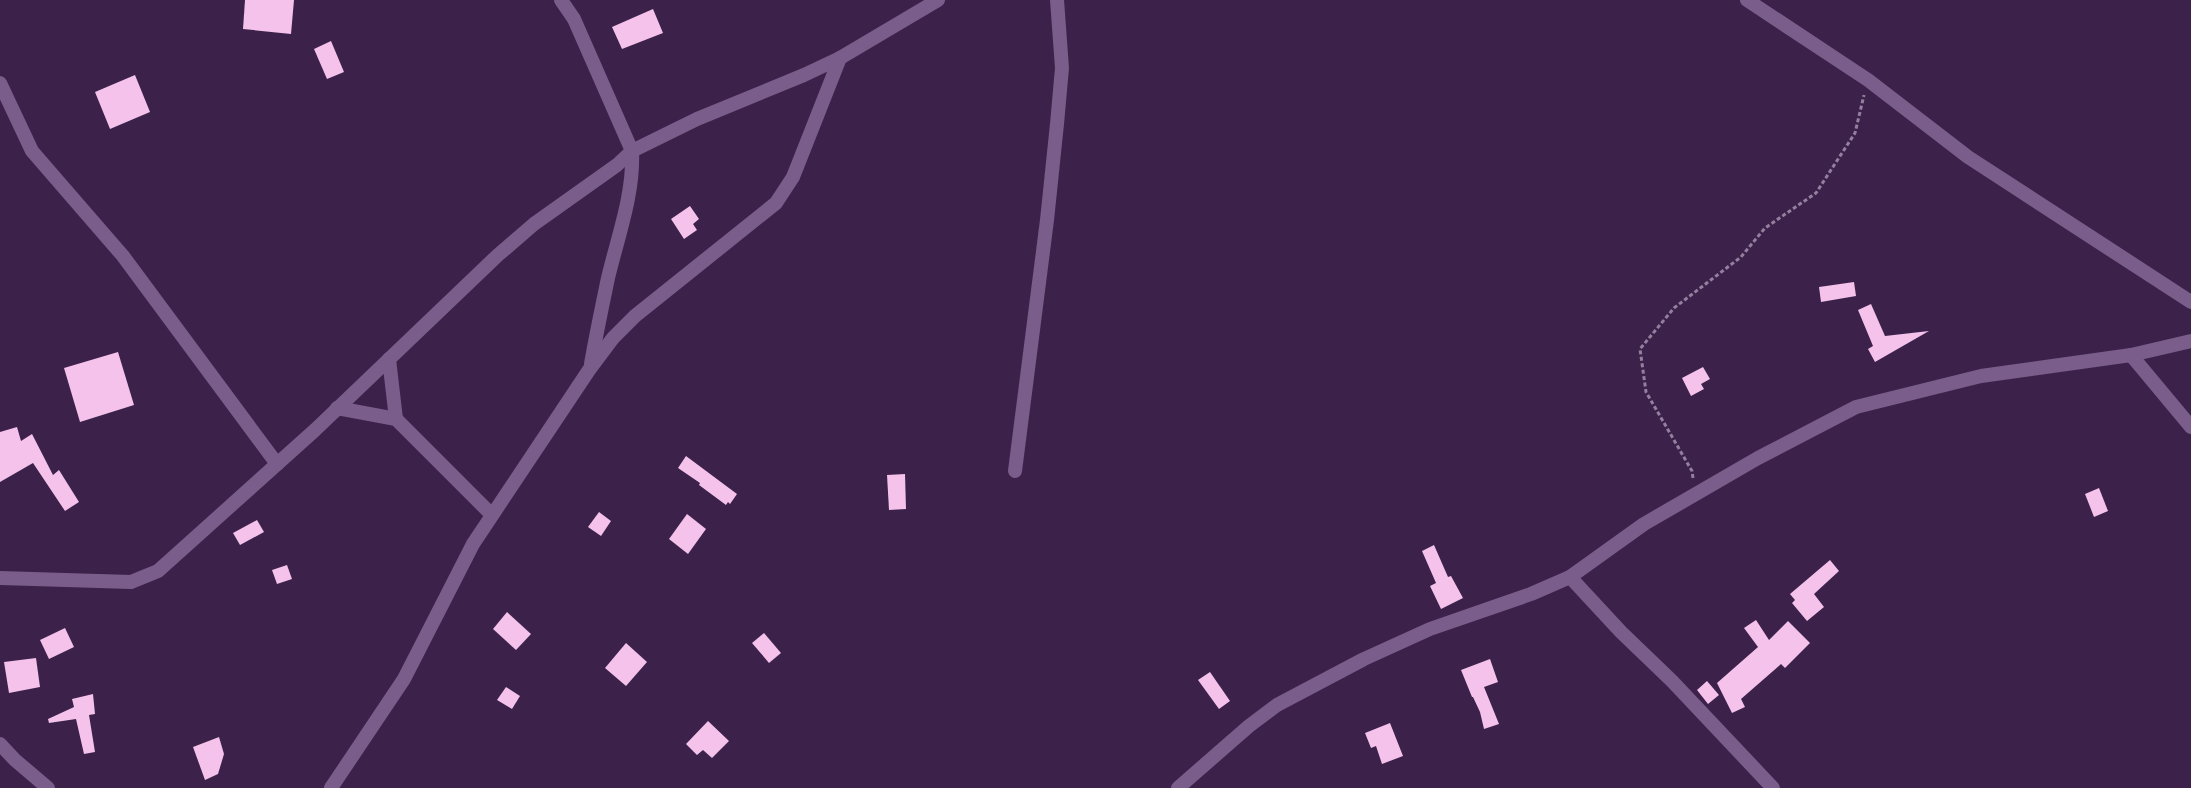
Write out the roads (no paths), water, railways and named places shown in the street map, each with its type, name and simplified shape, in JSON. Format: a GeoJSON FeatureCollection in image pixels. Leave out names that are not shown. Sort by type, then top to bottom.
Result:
{"type":"FeatureCollection","features":[{"type":"Feature","properties":{"kind":"street"},"geometry":{"type":"LineString","coordinates":[[561,0],[574,19],[632,151],[633,173],[628,201],[608,278],[590,370]]}},
{"type":"Feature","properties":{"kind":"street"},"geometry":{"type":"LineString","coordinates":[[0,578],[131,582],[158,571],[277,464],[534,224],[617,165],[632,151],[697,119],[804,75],[840,58],[938,0]]}},
{"type":"Feature","properties":{"kind":"street"},"geometry":{"type":"LineString","coordinates":[[1015,471],[1047,220],[1057,124],[1062,68],[1058,0]]}},
{"type":"Feature","properties":{"kind":"street"},"geometry":{"type":"LineString","coordinates":[[1747,0],[1868,80],[1968,157],[2191,302]]}},
{"type":"Feature","properties":{"kind":"street"},"geometry":{"type":"LineString","coordinates":[[330,788],[404,679],[473,544],[613,338],[635,316],[776,203],[793,177],[840,58]]}},
{"type":"Feature","properties":{"kind":"street"},"geometry":{"type":"LineString","coordinates":[[0,83],[32,152],[123,256],[277,464]]}},
{"type":"Feature","properties":{"kind":"street"},"geometry":{"type":"LineString","coordinates":[[1178,788],[1277,705],[1364,659],[1430,629],[1531,594],[1570,577],[1644,524],[1758,458],[1856,407],[1981,376],[2131,355],[2191,342]]}},
{"type":"Feature","properties":{"kind":"street"},"geometry":{"type":"LineString","coordinates":[[2131,355],[2191,427]]}},
{"type":"Feature","properties":{"kind":"street"},"geometry":{"type":"LineString","coordinates":[[389,359],[396,419]]}},
{"type":"Feature","properties":{"kind":"street"},"geometry":{"type":"LineString","coordinates":[[337,408],[396,419],[492,516]]}},
{"type":"Feature","properties":{"kind":"street"},"geometry":{"type":"LineString","coordinates":[[1570,577],[1773,788]]}},
{"type":"Feature","properties":{"kind":"street"},"geometry":{"type":"LineString","coordinates":[[0,744],[15,760],[48,788]]}}]}
